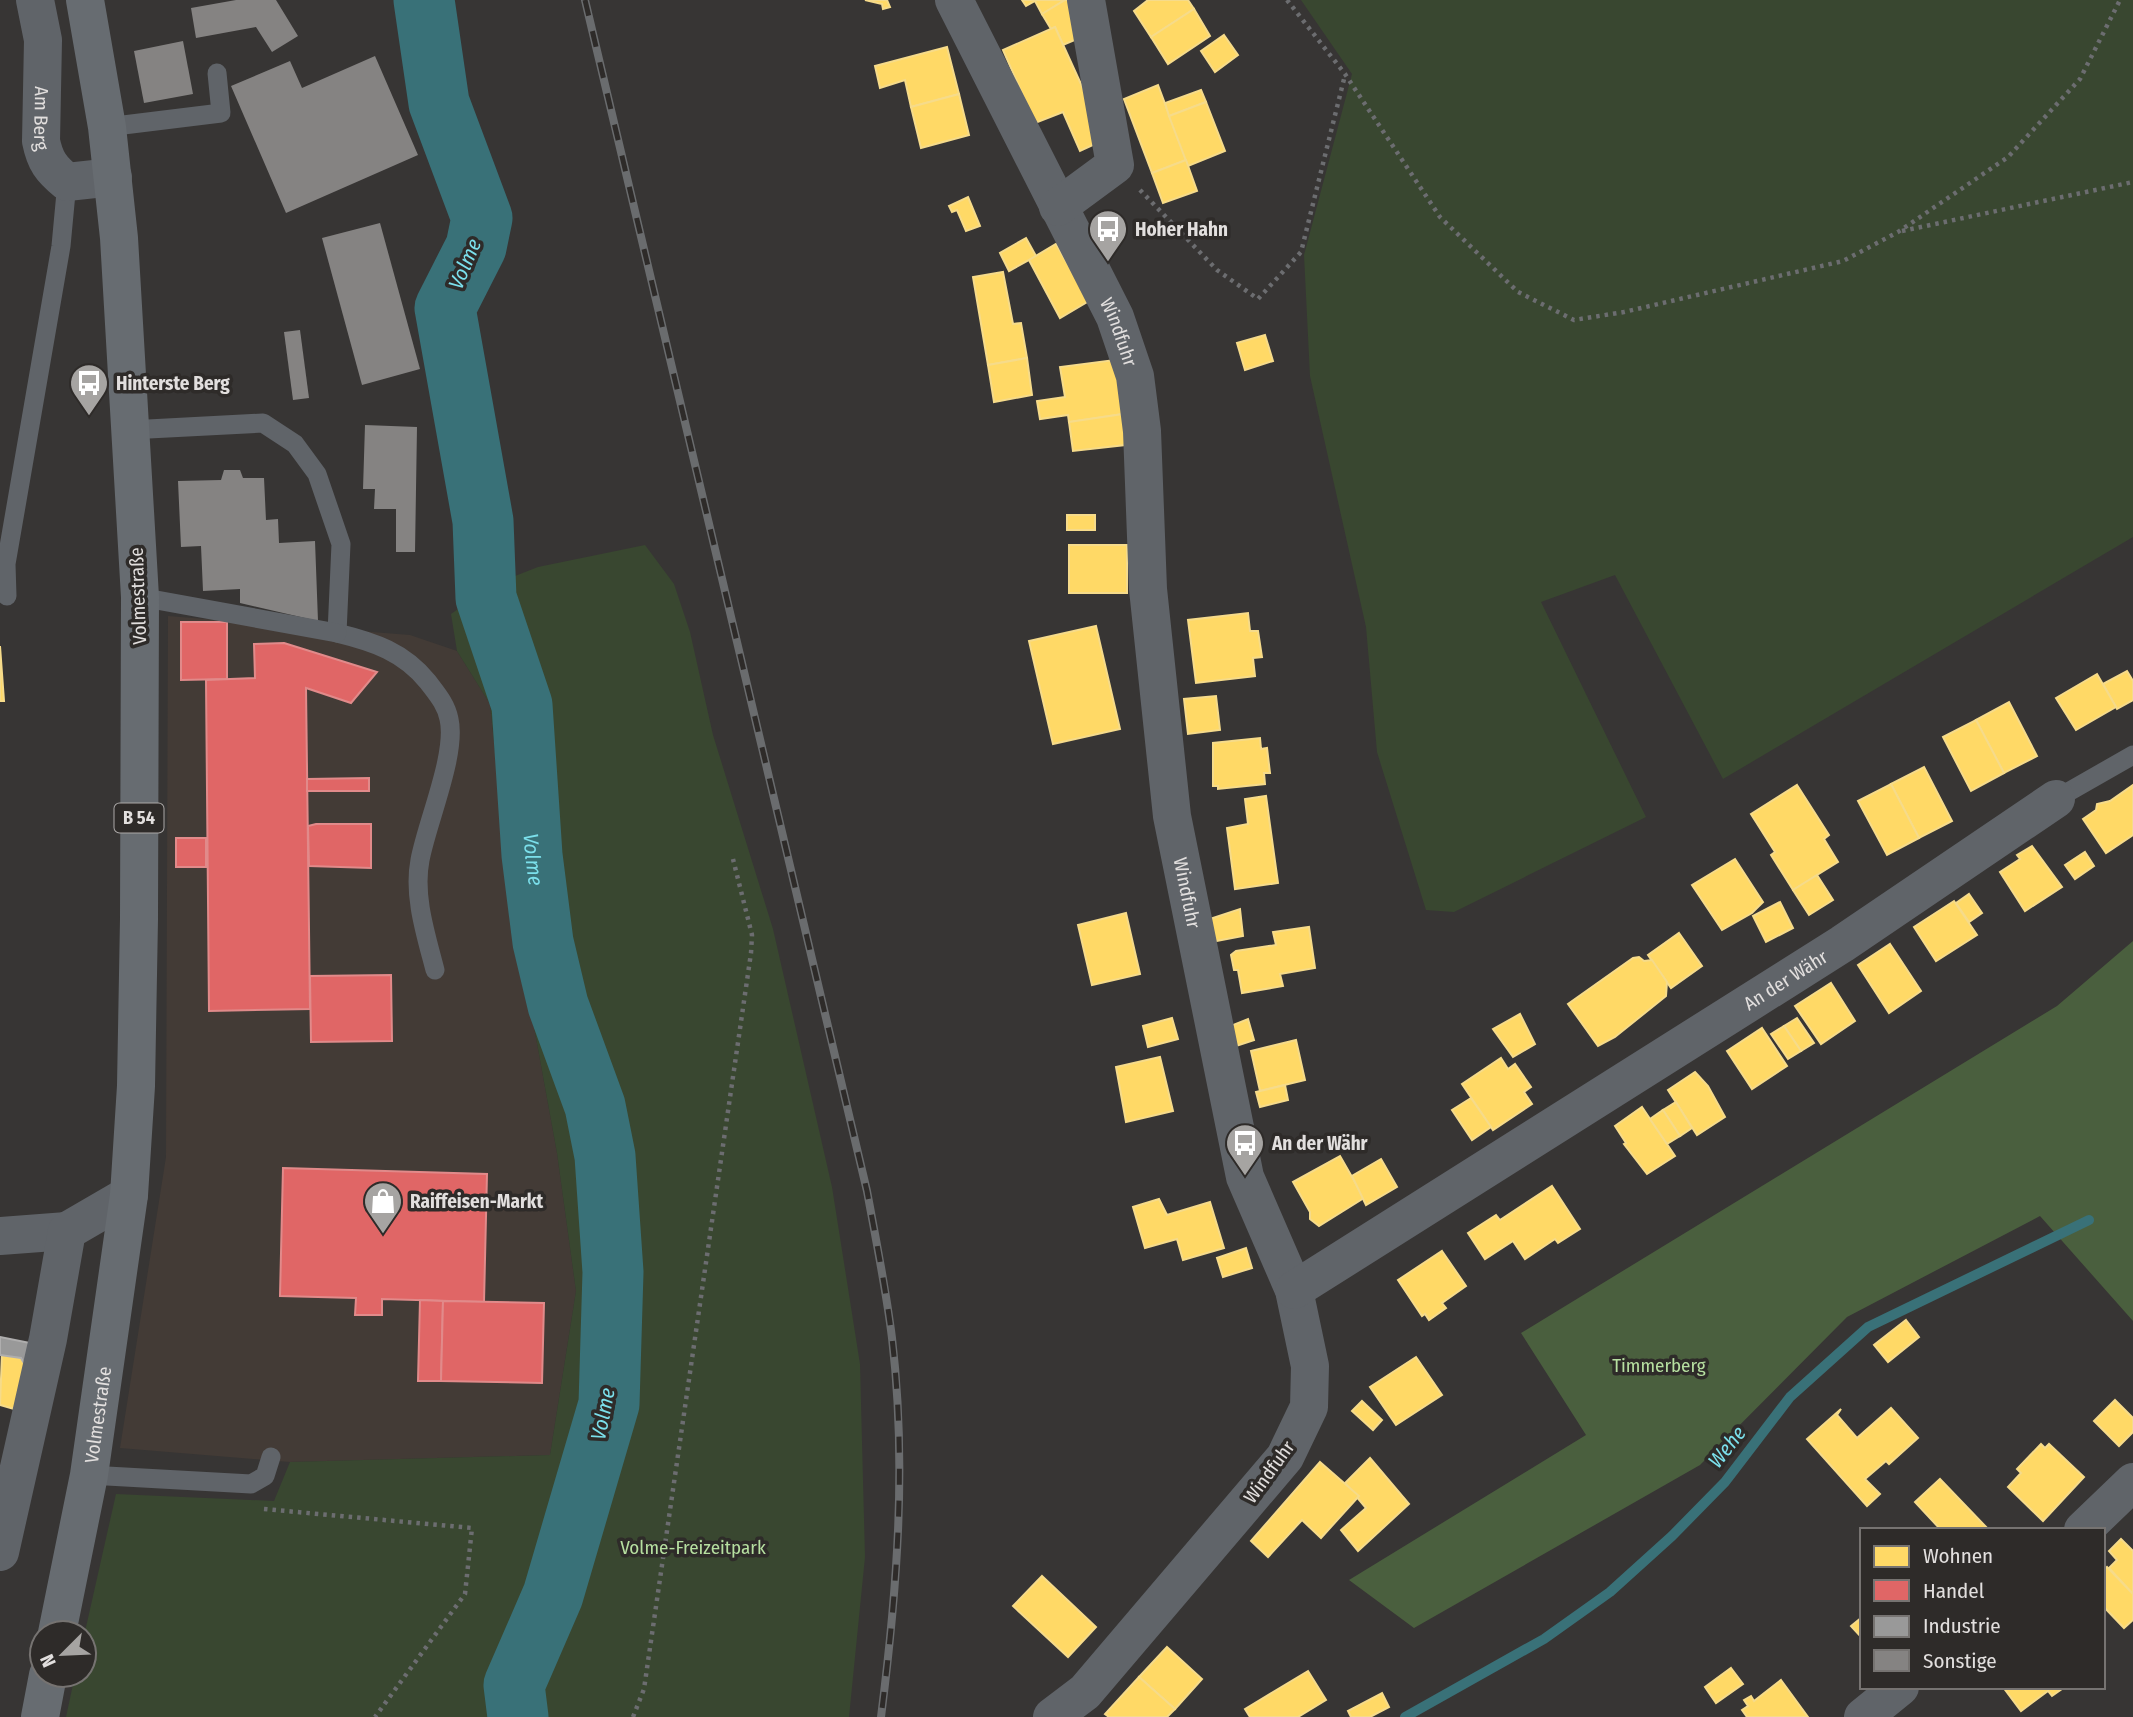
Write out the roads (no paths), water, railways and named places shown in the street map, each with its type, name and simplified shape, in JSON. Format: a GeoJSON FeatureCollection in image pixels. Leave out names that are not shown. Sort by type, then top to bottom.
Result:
{"type":"FeatureCollection","features":[{"type":"Feature","properties":{"kind":"main road","name":"Volmestraße"},"geometry":{"type":"LineString","coordinates":[[60,1619],[89,1475],[129,1195],[136,1086],[140,597],[113,177],[85,0]]}},
{"type":"Feature","properties":{"kind":"main road"},"geometry":{"type":"LineString","coordinates":[[40,1717],[45,1689]]}},
{"type":"Feature","properties":{"kind":"street","name":"Am Berg"},"geometry":{"type":"LineString","coordinates":[[34,0],[43,40],[41,141],[50,168],[67,182]]}},
{"type":"Feature","properties":{"kind":"street","name":"Windfuhr"},"geometry":{"type":"LineString","coordinates":[[954,0],[1115,317],[1135,376],[1142,431],[1148,589],[1172,816],[1245,1177],[1294,1290],[1310,1366],[1309,1407],[1285,1457],[1085,1692],[1052,1717]]}},
{"type":"Feature","properties":{"kind":"street"},"geometry":{"type":"LineString","coordinates":[[1058,207],[1115,165],[1086,0]]}},
{"type":"Feature","properties":{"kind":"street"},"geometry":{"type":"LineString","coordinates":[[67,182],[113,177]]}},
{"type":"Feature","properties":{"kind":"street","name":"An der Währ"},"geometry":{"type":"LineString","coordinates":[[1294,1290],[1831,951],[2056,799]]}},
{"type":"Feature","properties":{"kind":"street"},"geometry":{"type":"LineString","coordinates":[[0,1236],[67,1231],[129,1195]]}},
{"type":"Feature","properties":{"kind":"street"},"geometry":{"type":"LineString","coordinates":[[0,1552],[48,1339],[67,1231]]}},
{"type":"Feature","properties":{"kind":"street"},"geometry":{"type":"LineString","coordinates":[[2084,1528],[2133,1482]]}},
{"type":"Feature","properties":{"kind":"street"},"geometry":{"type":"LineString","coordinates":[[1863,1717],[1898,1689]]}},
{"type":"Feature","properties":{"kind":"lane"},"geometry":{"type":"LineString","coordinates":[[107,127],[221,113],[218,73]]}},
{"type":"Feature","properties":{"kind":"lane"},"geometry":{"type":"LineString","coordinates":[[7,596],[6,564],[61,246],[67,182]]}},
{"type":"Feature","properties":{"kind":"lane"},"geometry":{"type":"LineString","coordinates":[[129,430],[263,423],[295,444],[317,474],[341,544],[337,633]]}},
{"type":"Feature","properties":{"kind":"lane"},"geometry":{"type":"LineString","coordinates":[[140,597],[378,643],[414,665],[443,700],[450,720],[450,741],[419,862],[421,916],[435,970]]}},
{"type":"Feature","properties":{"kind":"lane","name":"An der Währ"},"geometry":{"type":"LineString","coordinates":[[2056,799],[2133,755]]}},
{"type":"Feature","properties":{"kind":"lane"},"geometry":{"type":"LineString","coordinates":[[89,1475],[251,1484],[265,1476],[271,1457]]}},
{"type":"Feature","properties":{"kind":"waterway","name":"Volme"},"geometry":{"type":"LineString","coordinates":[[424,0],[439,103],[482,218],[476,247],[445,308],[483,521],[486,598],[522,705],[532,855],[543,942],[558,1005],[595,1106],[605,1156],[613,1272],[609,1404],[553,1595],[514,1685],[518,1717]]}},
{"type":"Feature","properties":{"kind":"waterway","name":"Wehe"},"geometry":{"type":"LineString","coordinates":[[1405,1717],[1544,1639],[1610,1592],[1672,1536],[1725,1482],[1790,1397],[1868,1327],[2089,1220]]}},
{"type":"Feature","properties":{"kind":"railway"},"geometry":{"type":"LineString","coordinates":[[585,0],[867,1191],[884,1283],[896,1386],[899,1481],[892,1622],[881,1717]]}},
{"type":"Feature","properties":{"kind":"place","name":"Hoher Hahn"},"geometry":{"type":"Point","coordinates":[1108,263]}},
{"type":"Feature","properties":{"kind":"place","name":"Hinterste Berg"},"geometry":{"type":"Point","coordinates":[89,417]}},
{"type":"Feature","properties":{"kind":"place","name":"An der Währ"},"geometry":{"type":"Point","coordinates":[1245,1177]}},
{"type":"Feature","properties":{"kind":"place","name":"Raiffeisen-Markt"},"geometry":{"type":"Point","coordinates":[383,1235]}},
{"type":"Feature","properties":{"kind":"park label","name":"Timmerberg"},"geometry":{"type":"Point","coordinates":[1659,1365]}},
{"type":"Feature","properties":{"kind":"park label","name":"Volme-Freizeitpark"},"geometry":{"type":"Point","coordinates":[693,1547]}}]}
